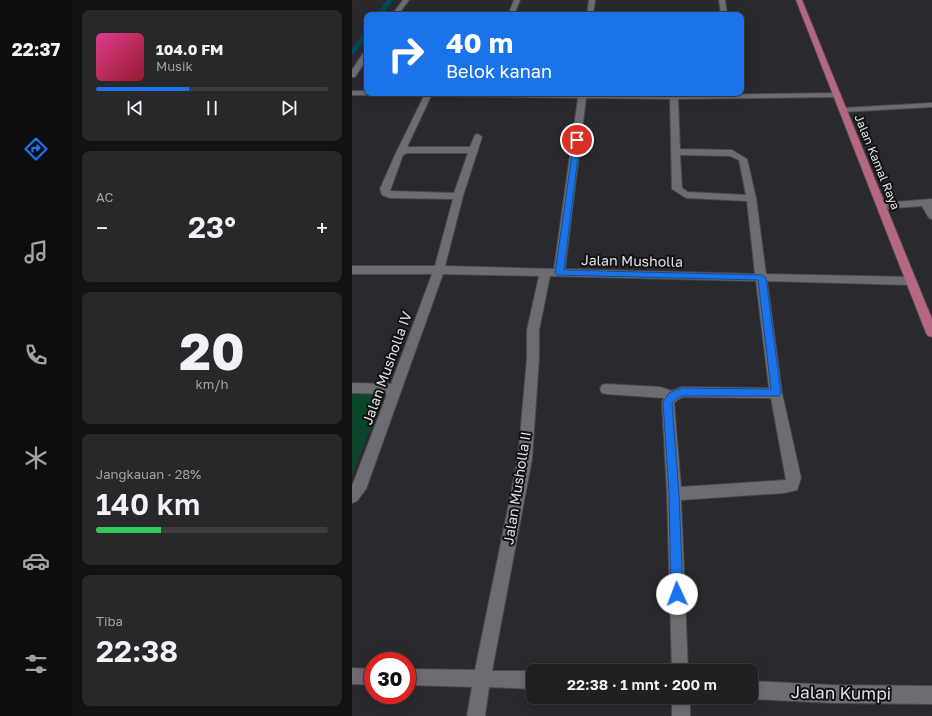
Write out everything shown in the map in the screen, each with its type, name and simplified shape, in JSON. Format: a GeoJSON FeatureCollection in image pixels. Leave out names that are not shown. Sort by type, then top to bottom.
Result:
{"type":"FeatureCollection","features":[{"type":"Feature","properties":{"kind":"main road","name":"Jalan Kamal Raya"},"geometry":{"type":"LineString","coordinates":[[799,0],[911,281],[931,327]]}},
{"type":"Feature","properties":{"kind":"street"},"geometry":{"type":"LineString","coordinates":[[397,12],[406,0]]}},
{"type":"Feature","properties":{"kind":"street"},"geometry":{"type":"LineString","coordinates":[[512,12],[517,0]]}},
{"type":"Feature","properties":{"kind":"street"},"geometry":{"type":"LineString","coordinates":[[590,12],[592,0]]}},
{"type":"Feature","properties":{"kind":"street"},"geometry":{"type":"LineString","coordinates":[[722,0],[724,12]]}},
{"type":"Feature","properties":{"kind":"street"},"geometry":{"type":"LineString","coordinates":[[352,75],[364,58]]}},
{"type":"Feature","properties":{"kind":"street"},"geometry":{"type":"LineString","coordinates":[[352,93],[364,93]]}},
{"type":"Feature","properties":{"kind":"street"},"geometry":{"type":"LineString","coordinates":[[744,95],[837,95]]}},
{"type":"Feature","properties":{"kind":"street"},"geometry":{"type":"LineString","coordinates":[[428,96],[401,152],[385,189],[385,193],[390,195],[458,196]]}},
{"type":"Feature","properties":{"kind":"street"},"geometry":{"type":"LineString","coordinates":[[559,273],[583,96]]}},
{"type":"Feature","properties":{"kind":"street"},"geometry":{"type":"LineString","coordinates":[[674,96],[676,186],[680,191],[686,194],[751,198]]}},
{"type":"Feature","properties":{"kind":"street"},"geometry":{"type":"LineString","coordinates":[[843,110],[932,105]]}},
{"type":"Feature","properties":{"kind":"street","name":"Jalan Musholla IV"},"geometry":{"type":"LineString","coordinates":[[352,496],[359,489],[439,270],[458,196],[478,137]]}},
{"type":"Feature","properties":{"kind":"street"},"geometry":{"type":"LineString","coordinates":[[401,152],[406,150],[474,150]]}},
{"type":"Feature","properties":{"kind":"street"},"geometry":{"type":"LineString","coordinates":[[674,494],[784,488],[792,484],[794,478],[776,393],[751,198],[743,159],[732,152],[676,152]]}},
{"type":"Feature","properties":{"kind":"street"},"geometry":{"type":"LineString","coordinates":[[882,206],[929,202],[932,216]]}},
{"type":"Feature","properties":{"kind":"street","name":"Jalan Musholla"},"geometry":{"type":"LineString","coordinates":[[352,270],[439,270],[911,281]]}},
{"type":"Feature","properties":{"kind":"street","name":"Jalan Musholla II"},"geometry":{"type":"LineString","coordinates":[[476,716],[482,678],[525,459],[533,358],[533,330],[545,273]]}},
{"type":"Feature","properties":{"kind":"street"},"geometry":{"type":"LineString","coordinates":[[352,388],[396,389]]}},
{"type":"Feature","properties":{"kind":"street"},"geometry":{"type":"LineString","coordinates":[[606,389],[660,392],[672,396]]}},
{"type":"Feature","properties":{"kind":"street"},"geometry":{"type":"LineString","coordinates":[[680,664],[674,494],[668,402],[672,396],[682,392],[776,393]]}},
{"type":"Feature","properties":{"kind":"street"},"geometry":{"type":"LineString","coordinates":[[352,676],[364,677]]}},
{"type":"Feature","properties":{"kind":"street"},"geometry":{"type":"LineString","coordinates":[[416,677],[526,680]]}},
{"type":"Feature","properties":{"kind":"street","name":"Jalan Kumpi"},"geometry":{"type":"LineString","coordinates":[[758,690],[832,694],[932,694]]}},
{"type":"Feature","properties":{"kind":"street"},"geometry":{"type":"LineString","coordinates":[[681,704],[682,716]]}},
{"type":"Feature","properties":{"kind":"green space"},"geometry":{"type":"Polygon","coordinates":[[[352,385],[387,387],[352,475],[352,385]]]}},
{"type":"Feature","properties":{"kind":"waterway"},"geometry":{"type":"LineString","coordinates":[[381,12],[390,0]]}},
{"type":"Feature","properties":{"kind":"waterway"},"geometry":{"type":"LineString","coordinates":[[352,53],[364,36]]}},
{"type":"Feature","properties":{"kind":"route"},"geometry":{"type":"LineString","coordinates":[[577,140],[559,273],[762,278],[776,393],[682,392],[672,396],[668,402],[674,494],[677,594]]}}]}
